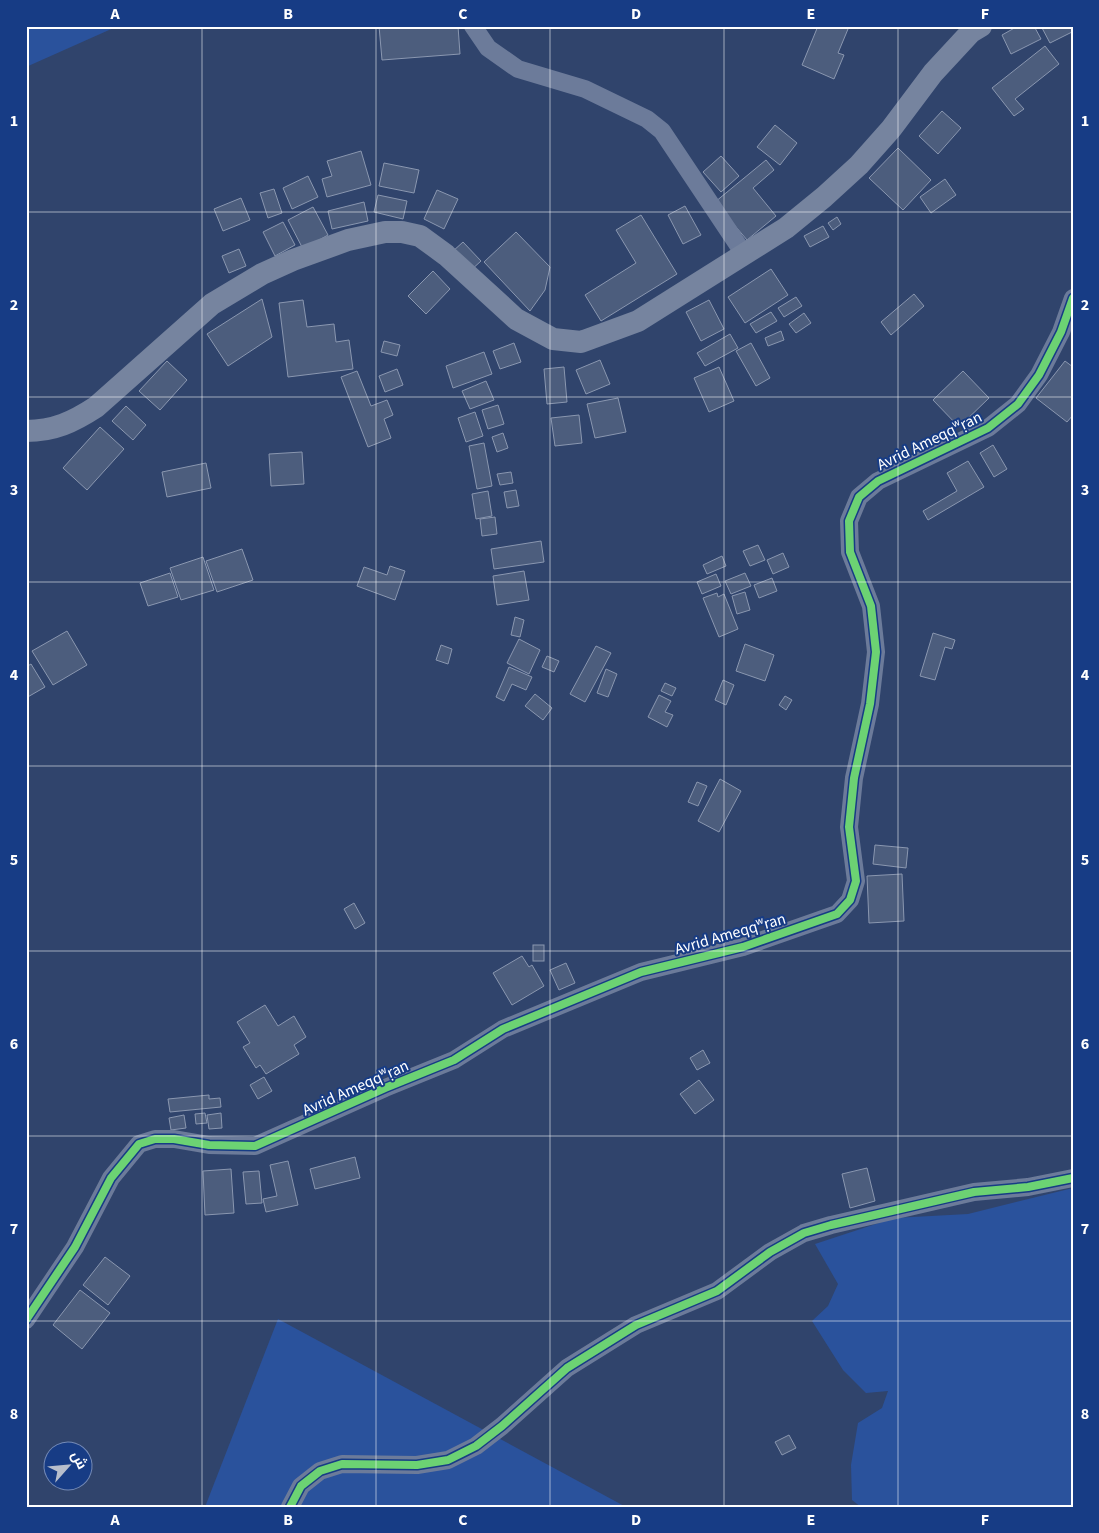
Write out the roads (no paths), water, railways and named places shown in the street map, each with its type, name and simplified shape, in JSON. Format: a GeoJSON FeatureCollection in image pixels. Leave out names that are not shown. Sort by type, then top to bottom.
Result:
{"type":"FeatureCollection","features":[{"type":"Feature","properties":{"kind":"main road"},"geometry":{"type":"LineString","coordinates":[[26,431],[64,425],[76,420],[96,407],[212,304],[262,274],[293,260],[348,240],[385,232],[402,232],[420,236],[446,255],[516,319],[553,339],[581,342],[638,321],[786,228],[824,197],[858,165],[891,129],[933,73],[971,32],[981,26]]}},
{"type":"Feature","properties":{"kind":"street"},"geometry":{"type":"LineString","coordinates":[[473,26],[488,48],[518,69],[585,89],[647,119],[662,131],[744,254]]}},
{"type":"Feature","properties":{"kind":"street","name":"Avrid Ameqqʷṛan"},"geometry":{"type":"LineString","coordinates":[[26,1320],[75,1247],[111,1178],[139,1144],[155,1139],[174,1139],[209,1145],[255,1146],[385,1088],[454,1060],[503,1029],[641,972],[743,947],[837,914],[850,900],[856,882],[849,826],[854,778],[870,704],[876,652],[871,606],[850,552],[849,521],[858,497],[878,481],[988,428],[1018,404],[1039,375],[1061,332],[1073,298]]}},
{"type":"Feature","properties":{"kind":"street"},"geometry":{"type":"LineString","coordinates":[[290,1507],[301,1486],[320,1471],[342,1464],[416,1465],[448,1460],[476,1446],[502,1426],[567,1368],[636,1326],[718,1292],[770,1252],[804,1233],[974,1192],[1028,1187],[1073,1178]]}}]}
